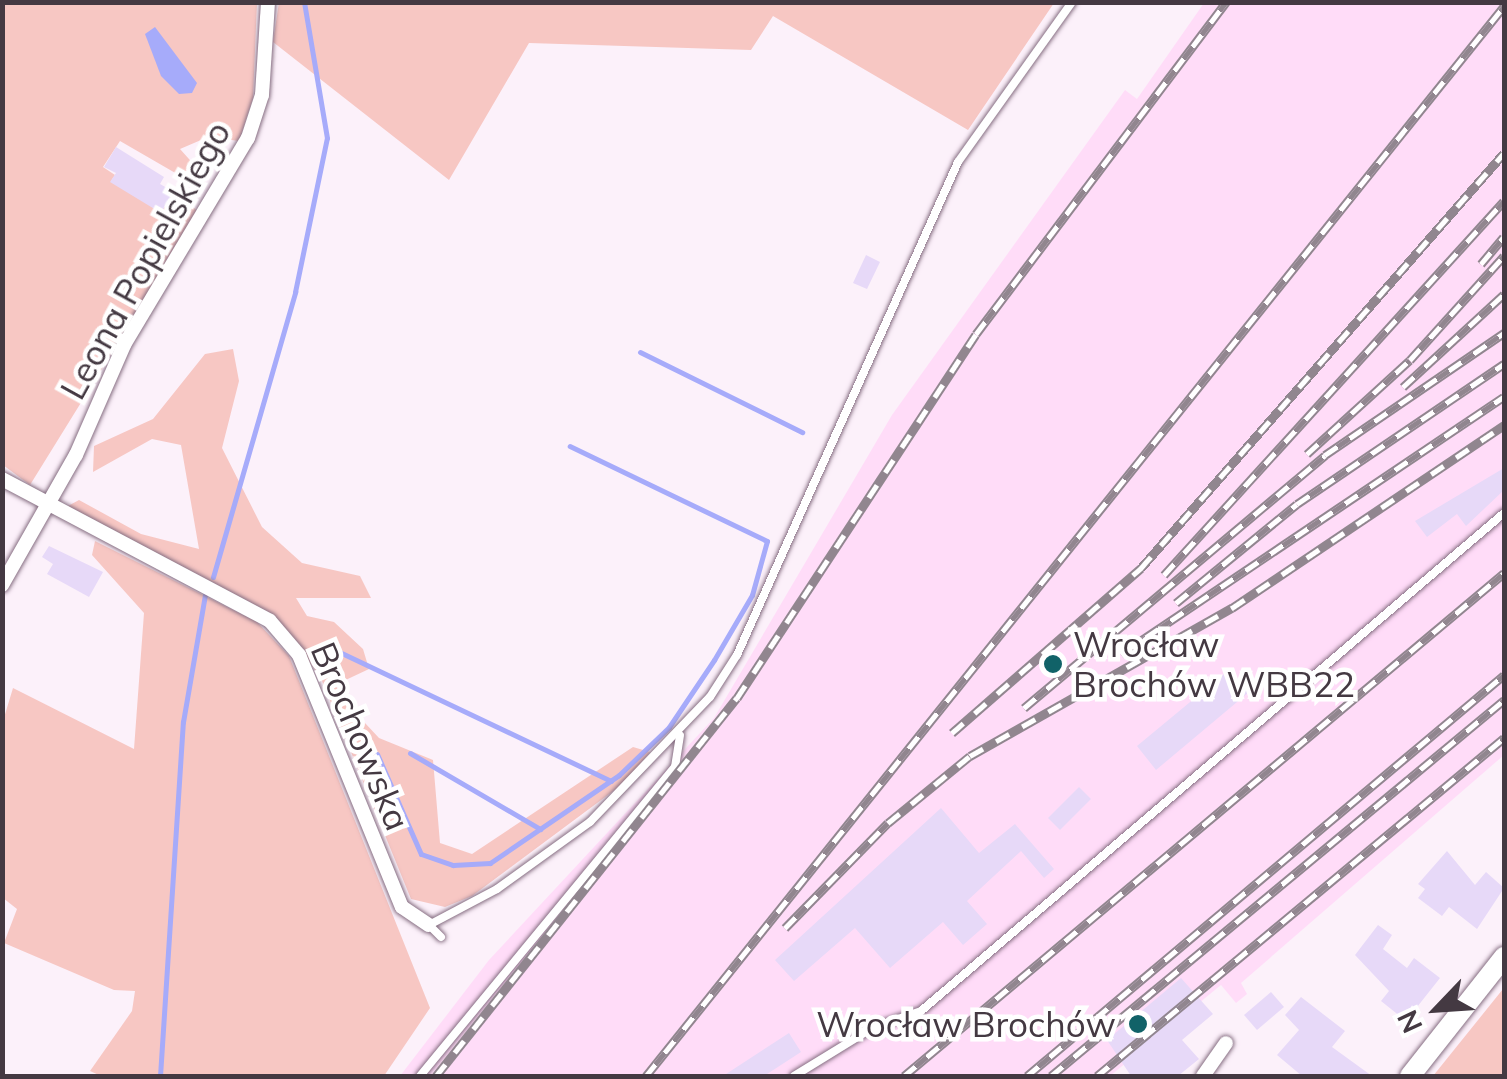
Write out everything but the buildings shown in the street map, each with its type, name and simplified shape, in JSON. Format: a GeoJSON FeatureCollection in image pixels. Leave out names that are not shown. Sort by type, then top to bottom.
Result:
{"type":"FeatureCollection","features":[{"type":"Feature","properties":{"kind":"street","name":"Leona Popielskiego"},"geometry":{"type":"LineString","coordinates":[[2,585],[47,507],[124,345],[248,138],[262,95],[268,2]]}},
{"type":"Feature","properties":{"kind":"street","name":"Brochowska"},"geometry":{"type":"LineString","coordinates":[[2,478],[47,507],[270,621],[299,655],[402,908],[429,924]]}},
{"type":"Feature","properties":{"kind":"street"},"geometry":{"type":"LineString","coordinates":[[1410,1076],[1504,956]]}},
{"type":"Feature","properties":{"kind":"street"},"geometry":{"type":"LineString","coordinates":[[1203,1076],[1226,1043]]}},
{"type":"Feature","properties":{"kind":"lane"},"geometry":{"type":"LineString","coordinates":[[441,936],[429,924],[498,889],[590,822],[680,736],[738,656],[958,162],[1072,2]]}},
{"type":"Feature","properties":{"kind":"lane"},"geometry":{"type":"LineString","coordinates":[[794,1076],[872,1028],[921,1010],[1504,513]]}},
{"type":"Feature","properties":{"kind":"lane"},"geometry":{"type":"LineString","coordinates":[[420,1076],[675,767],[680,736]]}},
{"type":"Feature","properties":{"kind":"shaded area"},"geometry":{"type":"Polygon","coordinates":[[[279,2],[1054,3],[968,130],[773,16],[751,50],[529,43],[449,180],[273,42],[279,2]]]}},
{"type":"Feature","properties":{"kind":"shaded area"},"geometry":{"type":"Polygon","coordinates":[[[3,3],[257,3],[253,98],[239,141],[208,137],[180,149],[206,178],[203,189],[120,141],[103,167],[115,175],[111,181],[174,192],[199,212],[30,485],[3,465],[3,3]]]}},
{"type":"Feature","properties":{"kind":"shaded area"},"geometry":{"type":"Polygon","coordinates":[[[1204,3],[1504,3],[1504,755],[1241,983],[1247,994],[1236,1003],[1221,985],[1110,1076],[400,1076],[489,960],[714,718],[892,415],[1125,90],[1137,99],[1204,3]]]}},
{"type":"Feature","properties":{"kind":"shaded area"},"geometry":{"type":"Polygon","coordinates":[[[233,349],[239,381],[222,448],[262,527],[302,563],[360,576],[371,598],[296,598],[307,616],[334,622],[363,649],[369,669],[335,685],[351,708],[379,738],[433,760],[440,843],[472,854],[633,747],[650,752],[624,783],[472,896],[445,907],[411,899],[320,676],[270,613],[68,506],[79,500],[141,534],[199,549],[181,445],[152,439],[93,472],[94,446],[153,419],[205,354],[233,349]]]}},
{"type":"Feature","properties":{"kind":"shaded area"},"geometry":{"type":"Polygon","coordinates":[[[95,541],[257,622],[289,656],[430,1008],[384,1076],[101,1076],[90,1071],[132,1011],[135,991],[114,990],[4,943],[17,909],[3,898],[3,721],[13,688],[134,749],[144,613],[92,555],[95,541]]]}},
{"type":"Feature","properties":{"kind":"shaded area"},"geometry":{"type":"Polygon","coordinates":[[[1503,989],[1504,1076],[1433,1076],[1503,989]]]}},
{"type":"Feature","properties":{"kind":"water"},"geometry":{"type":"Polygon","coordinates":[[[155,27],[197,83],[192,93],[179,94],[161,76],[145,34],[155,27]]]}},
{"type":"Feature","properties":{"kind":"waterway"},"geometry":{"type":"LineString","coordinates":[[213,577],[295,292],[327,138],[304,2]]}},
{"type":"Feature","properties":{"kind":"waterway"},"geometry":{"type":"LineString","coordinates":[[640,352],[802,432]]}},
{"type":"Feature","properties":{"kind":"waterway"},"geometry":{"type":"LineString","coordinates":[[377,754],[421,854],[453,865],[490,863],[619,775],[669,727],[714,660],[752,595],[767,541],[570,446]]}},
{"type":"Feature","properties":{"kind":"waterway"},"geometry":{"type":"LineString","coordinates":[[160,1076],[183,722],[205,595]]}},
{"type":"Feature","properties":{"kind":"waterway"},"geometry":{"type":"LineString","coordinates":[[331,648],[611,781]]}},
{"type":"Feature","properties":{"kind":"waterway"},"geometry":{"type":"LineString","coordinates":[[410,753],[540,829]]}},
{"type":"Feature","properties":{"kind":"railway"},"geometry":{"type":"LineString","coordinates":[[436,1076],[737,698],[976,334],[1226,2]]}},
{"type":"Feature","properties":{"kind":"railway"},"geometry":{"type":"LineString","coordinates":[[646,1076],[1504,6]]}},
{"type":"Feature","properties":{"kind":"railway"},"geometry":{"type":"LineString","coordinates":[[952,733],[1141,568],[1504,153]]}},
{"type":"Feature","properties":{"kind":"railway"},"geometry":{"type":"LineString","coordinates":[[1164,575],[1504,201]]}},
{"type":"Feature","properties":{"kind":"railway"},"geometry":{"type":"LineString","coordinates":[[1481,264],[1504,237]]}},
{"type":"Feature","properties":{"kind":"railway"},"geometry":{"type":"LineString","coordinates":[[1307,454],[1410,360],[1504,256]]}},
{"type":"Feature","properties":{"kind":"railway"},"geometry":{"type":"LineString","coordinates":[[1403,387],[1504,294]]}},
{"type":"Feature","properties":{"kind":"railway"},"geometry":{"type":"LineString","coordinates":[[1024,708],[1325,455],[1504,333]]}},
{"type":"Feature","properties":{"kind":"railway"},"geometry":{"type":"LineString","coordinates":[[1176,603],[1297,504],[1504,364]]}},
{"type":"Feature","properties":{"kind":"railway"},"geometry":{"type":"LineString","coordinates":[[1121,654],[1504,397]]}},
{"type":"Feature","properties":{"kind":"railway"},"geometry":{"type":"LineString","coordinates":[[785,928],[888,823],[970,756],[1232,608],[1504,425]]}},
{"type":"Feature","properties":{"kind":"railway"},"geometry":{"type":"LineString","coordinates":[[904,1076],[1504,573]]}},
{"type":"Feature","properties":{"kind":"railway"},"geometry":{"type":"LineString","coordinates":[[1027,1076],[1504,675]]}},
{"type":"Feature","properties":{"kind":"railway"},"geometry":{"type":"LineString","coordinates":[[1051,1076],[1504,700]]}},
{"type":"Feature","properties":{"kind":"railway"},"geometry":{"type":"LineString","coordinates":[[1097,1076],[1504,738]]}},
{"type":"Feature","properties":{"kind":"place","name":"Wrocław Brochów WBB22"},"geometry":{"type":"Point","coordinates":[1053,664]}},
{"type":"Feature","properties":{"kind":"place","name":"Wrocław Brochów"},"geometry":{"type":"Point","coordinates":[1138,1024]}}]}
